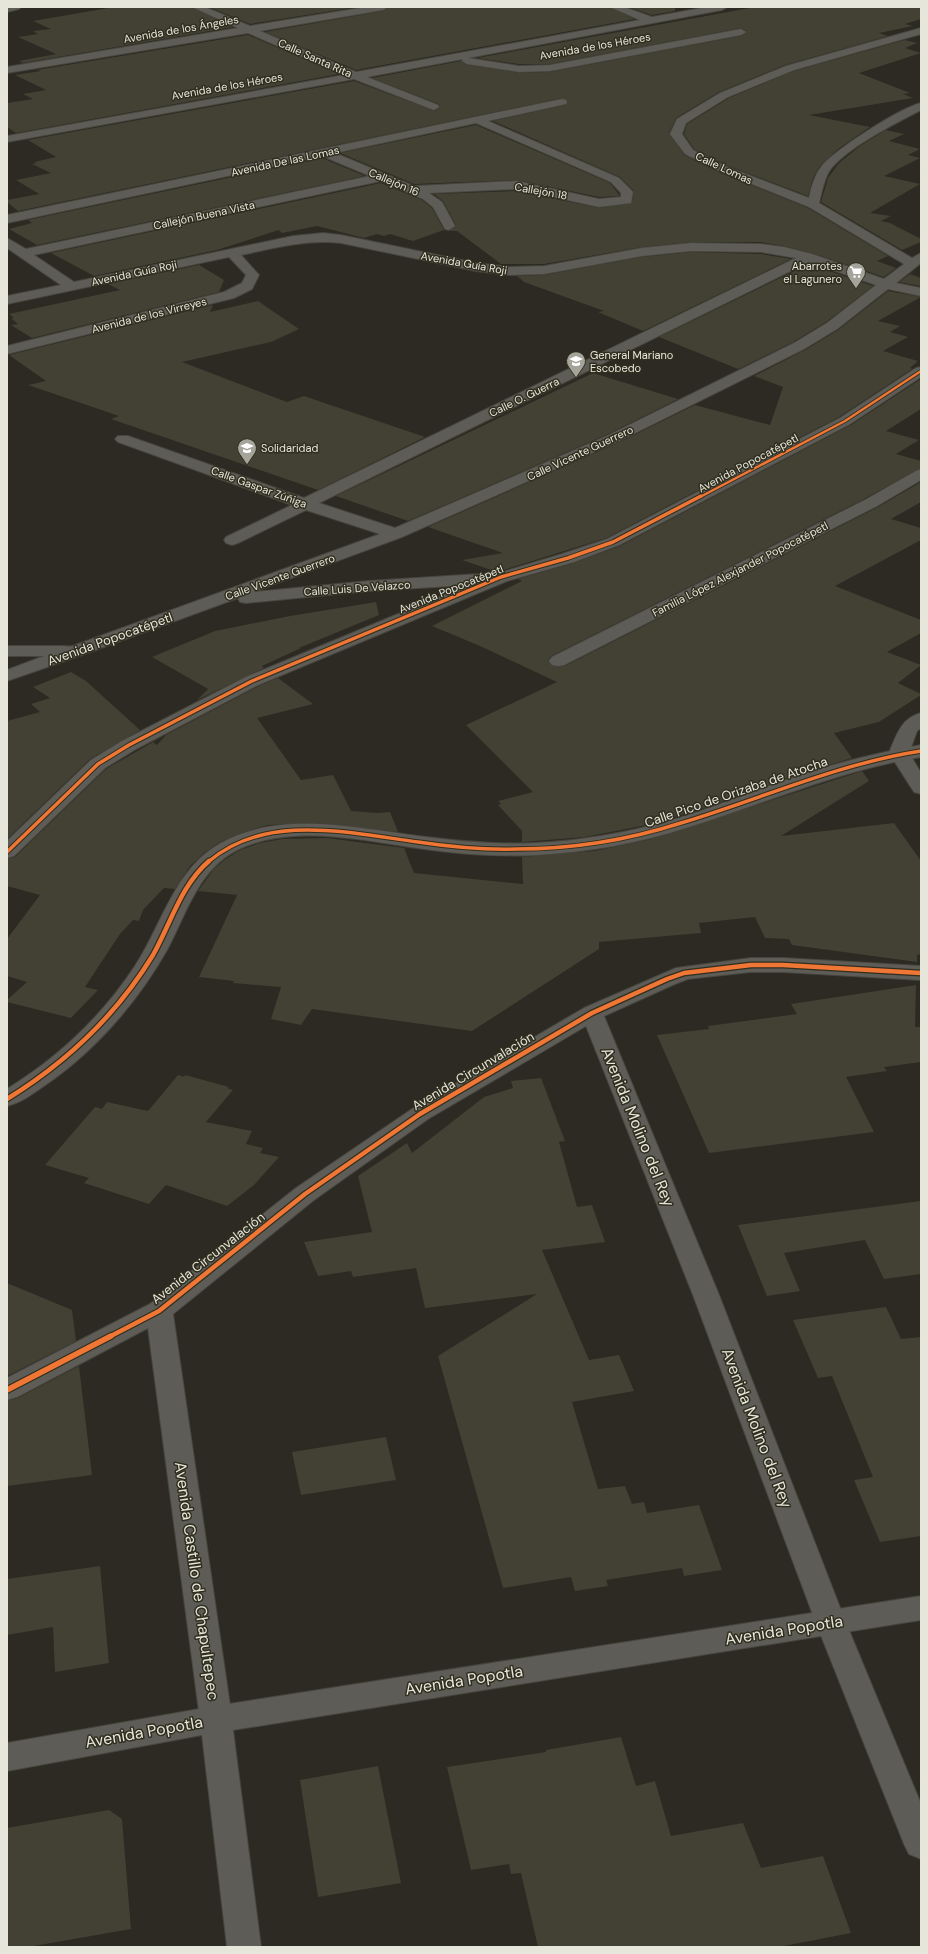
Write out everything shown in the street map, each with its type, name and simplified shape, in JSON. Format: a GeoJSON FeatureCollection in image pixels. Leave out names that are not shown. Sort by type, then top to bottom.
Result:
{"type":"FeatureCollection","features":[{"type":"Feature","properties":{"kind":"street"},"geometry":{"type":"LineString","coordinates":[[7,8],[16,7]]}},
{"type":"Feature","properties":{"kind":"street","name":"Calle Santa Rita"},"geometry":{"type":"LineString","coordinates":[[197,7],[354,75],[434,107]]}},
{"type":"Feature","properties":{"kind":"street","name":"Avenida de los Ángeles"},"geometry":{"type":"LineString","coordinates":[[7,70],[383,7]]}},
{"type":"Feature","properties":{"kind":"street"},"geometry":{"type":"LineString","coordinates":[[615,7],[650,20]]}},
{"type":"Feature","properties":{"kind":"street","name":"Avenida de los Héroes"},"geometry":{"type":"LineString","coordinates":[[7,139],[722,7]]}},
{"type":"Feature","properties":{"kind":"street","name":"Calle Lomas"},"geometry":{"type":"LineString","coordinates":[[917,260],[813,204],[720,168],[689,152],[676,134],[681,121],[724,95],[790,68],[921,31]]}},
{"type":"Feature","properties":{"kind":"street","name":"Avenida de los Héroes"},"geometry":{"type":"LineString","coordinates":[[452,58],[519,69],[550,68],[741,32]]}},
{"type":"Feature","properties":{"kind":"street","name":"Avenida De las Lomas"},"geometry":{"type":"LineString","coordinates":[[7,220],[325,152],[479,121],[562,102]]}},
{"type":"Feature","properties":{"kind":"street"},"geometry":{"type":"LineString","coordinates":[[813,204],[826,169],[836,159],[866,138],[921,106]]}},
{"type":"Feature","properties":{"kind":"street","name":"Callejón 18"},"geometry":{"type":"LineString","coordinates":[[413,190],[517,186],[599,203],[620,202],[627,200],[627,192],[615,180],[479,121]]}},
{"type":"Feature","properties":{"kind":"street","name":"Callejón 16"},"geometry":{"type":"LineString","coordinates":[[325,152],[434,200],[449,226]]}},
{"type":"Feature","properties":{"kind":"street","name":"Callejón Buena Vista"},"geometry":{"type":"LineString","coordinates":[[25,253],[382,177]]}},
{"type":"Feature","properties":{"kind":"street","name":"Avenida Guía Roji"},"geometry":{"type":"LineString","coordinates":[[7,300],[293,240],[323,237],[341,239],[476,267],[529,272],[642,252],[717,246],[761,248],[784,251],[808,257],[885,284],[921,292]]}},
{"type":"Feature","properties":{"kind":"street"},"geometry":{"type":"LineString","coordinates":[[7,242],[71,286]]}},
{"type":"Feature","properties":{"kind":"street","name":"Avenida de los Virreyes"},"geometry":{"type":"LineString","coordinates":[[7,350],[229,295],[246,286],[253,275],[232,253]]}},
{"type":"Feature","properties":{"kind":"street","name":"Calle O. Guerra"},"geometry":{"type":"LineString","coordinates":[[232,540],[808,257]]}},
{"type":"Feature","properties":{"kind":"street","name":"Calle Vicente Guerrero"},"geometry":{"type":"LineString","coordinates":[[213,601],[396,534],[614,438],[786,352],[832,326],[917,260]]}},
{"type":"Feature","properties":{"kind":"street","name":"Avenida Popocatépetl"},"geometry":{"type":"LineString","coordinates":[[7,852],[98,764],[129,745],[252,682],[501,577],[568,558],[613,542],[649,525],[846,421],[920,373]]}},
{"type":"Feature","properties":{"kind":"street","name":"Calle Gaspar Zúñiga"},"geometry":{"type":"LineString","coordinates":[[123,439],[306,504],[396,534]]}},
{"type":"Feature","properties":{"kind":"street","name":"Familia López Alexjander Popocatépetl"},"geometry":{"type":"LineString","coordinates":[[558,661],[871,503],[921,474]]}},
{"type":"Feature","properties":{"kind":"street","name":"Calle Luis De Velazco"},"geometry":{"type":"LineString","coordinates":[[213,601],[369,586],[501,577]]}},
{"type":"Feature","properties":{"kind":"street","name":"Avenida Popocatépetl"},"geometry":{"type":"LineString","coordinates":[[7,676],[213,601]]}},
{"type":"Feature","properties":{"kind":"street"},"geometry":{"type":"LineString","coordinates":[[7,651],[76,650]]}},
{"type":"Feature","properties":{"kind":"street"},"geometry":{"type":"LineString","coordinates":[[921,719],[909,728],[899,753],[921,788]]}},
{"type":"Feature","properties":{"kind":"street","name":"Calle Pico de Orizaba de Atocha"},"geometry":{"type":"LineString","coordinates":[[7,1099],[69,1055],[104,1022],[128,992],[158,946],[190,881],[205,862],[232,845],[258,836],[285,832],[324,831],[366,834],[419,842],[490,848],[531,849],[574,846],[622,839],[680,824],[833,769],[899,753],[921,751]]}},
{"type":"Feature","properties":{"kind":"street","name":"Avenida Circunvalación"},"geometry":{"type":"LineString","coordinates":[[7,1390],[159,1311],[305,1194],[420,1114],[592,1013],[667,979],[684,973],[705,970],[751,965],[783,965],[921,973]]}},
{"type":"Feature","properties":{"kind":"street","name":"Avenida Molino del Rey"},"geometry":{"type":"LineString","coordinates":[[592,1013],[706,1295],[831,1623],[921,1844]]}},
{"type":"Feature","properties":{"kind":"street","name":"Avenida Castillo de Chapultepec"},"geometry":{"type":"LineString","coordinates":[[159,1311],[216,1719],[244,1947]]}},
{"type":"Feature","properties":{"kind":"street","name":"Avenida Popotla"},"geometry":{"type":"LineString","coordinates":[[7,1757],[216,1719],[921,1608]]}},
{"type":"Feature","properties":{"kind":"building"},"geometry":{"type":"Polygon","coordinates":[[[114,7],[191,7],[233,27],[23,63],[19,61],[56,54],[18,37],[38,34],[33,31],[51,29],[33,21],[114,7]]]}},
{"type":"Feature","properties":{"kind":"building"},"geometry":{"type":"Polygon","coordinates":[[[209,7],[357,7],[250,24],[209,7]]]}},
{"type":"Feature","properties":{"kind":"building"},"geometry":{"type":"Polygon","coordinates":[[[389,7],[609,7],[635,19],[356,70],[265,32],[383,11],[389,7]]]}},
{"type":"Feature","properties":{"kind":"building"},"geometry":{"type":"Polygon","coordinates":[[[628,7],[675,7],[675,11],[652,15],[628,7]]]}},
{"type":"Feature","properties":{"kind":"building"},"geometry":{"type":"Polygon","coordinates":[[[755,7],[921,7],[921,19],[905,24],[913,26],[879,33],[888,36],[785,65],[719,92],[676,118],[669,133],[684,155],[716,171],[808,208],[888,256],[877,261],[896,268],[884,277],[812,253],[761,242],[691,242],[642,247],[544,264],[501,264],[457,231],[450,231],[456,225],[443,201],[434,194],[517,191],[599,208],[632,203],[634,191],[620,177],[493,121],[566,105],[568,101],[562,98],[18,211],[7,202],[7,200],[39,194],[16,180],[51,173],[32,164],[37,163],[34,162],[56,157],[28,140],[354,81],[435,111],[440,107],[439,104],[372,78],[461,61],[467,65],[519,73],[550,72],[741,36],[747,31],[741,28],[550,64],[519,64],[477,58],[755,7]]]}},
{"type":"Feature","properties":{"kind":"building"},"geometry":{"type":"Polygon","coordinates":[[[248,35],[339,74],[16,133],[7,127],[7,103],[33,99],[23,94],[46,90],[15,75],[41,71],[37,70],[248,35]]]}},
{"type":"Feature","properties":{"kind":"building"},"geometry":{"type":"Polygon","coordinates":[[[905,40],[917,43],[905,48],[921,53],[859,73],[910,93],[903,94],[913,98],[809,115],[870,127],[838,149],[820,166],[813,178],[808,196],[726,165],[694,149],[684,134],[687,124],[729,98],[794,71],[905,40]]]}},
{"type":"Feature","properties":{"kind":"building"},"geometry":{"type":"Polygon","coordinates":[[[476,125],[610,183],[620,196],[599,197],[517,180],[414,184],[340,153],[476,125]]]}},
{"type":"Feature","properties":{"kind":"building"},"geometry":{"type":"Polygon","coordinates":[[[886,130],[904,134],[889,141],[920,149],[908,155],[920,158],[884,176],[920,184],[870,213],[891,216],[881,221],[890,223],[921,239],[921,242],[902,250],[821,202],[828,178],[839,163],[860,146],[886,130]]]}},
{"type":"Feature","properties":{"kind":"building"},"geometry":{"type":"Polygon","coordinates":[[[322,158],[365,176],[37,245],[9,229],[32,223],[28,220],[322,158]]]}},
{"type":"Feature","properties":{"kind":"building"},"geometry":{"type":"Polygon","coordinates":[[[381,183],[422,200],[432,208],[444,230],[413,241],[390,234],[384,236],[377,234],[364,238],[317,226],[282,233],[279,230],[217,250],[94,276],[51,253],[381,183]]]}},
{"type":"Feature","properties":{"kind":"building"},"geometry":{"type":"Polygon","coordinates":[[[691,252],[761,254],[791,259],[643,331],[598,312],[604,311],[524,282],[517,276],[544,275],[642,257],[691,252]]]}},
{"type":"Feature","properties":{"kind":"building"},"geometry":{"type":"Polygon","coordinates":[[[809,264],[873,286],[826,322],[793,342],[738,369],[659,337],[809,264]]]}},
{"type":"Feature","properties":{"kind":"building"},"geometry":{"type":"Polygon","coordinates":[[[199,265],[224,280],[219,292],[32,338],[11,325],[18,324],[9,314],[120,290],[108,284],[199,265]]]}},
{"type":"Feature","properties":{"kind":"building"},"geometry":{"type":"Polygon","coordinates":[[[910,274],[921,278],[921,286],[899,282],[910,274]]]}},
{"type":"Feature","properties":{"kind":"building"},"geometry":{"type":"Polygon","coordinates":[[[888,291],[921,297],[878,321],[900,326],[890,332],[908,337],[883,351],[918,361],[910,368],[912,369],[839,417],[606,538],[497,572],[462,560],[503,553],[428,527],[620,442],[695,405],[770,425],[783,387],[754,376],[805,350],[838,330],[888,291]]]}},
{"type":"Feature","properties":{"kind":"building"},"geometry":{"type":"Polygon","coordinates":[[[258,301],[299,329],[271,342],[182,362],[287,402],[304,396],[425,437],[318,490],[111,419],[119,416],[28,385],[46,381],[9,355],[213,305],[210,312],[258,301]]]}},
{"type":"Feature","properties":{"kind":"building"},"geometry":{"type":"Polygon","coordinates":[[[593,373],[678,399],[608,434],[408,521],[336,496],[593,373]]]}},
{"type":"Feature","properties":{"kind":"building"},"geometry":{"type":"Polygon","coordinates":[[[921,379],[921,409],[886,431],[919,440],[896,454],[921,461],[921,468],[864,499],[551,656],[548,661],[552,666],[565,666],[878,507],[921,482],[921,502],[891,519],[921,528],[921,540],[835,586],[921,620],[921,633],[887,652],[921,665],[898,683],[921,695],[879,722],[834,733],[852,758],[652,824],[585,837],[522,842],[522,831],[498,805],[501,804],[498,801],[533,792],[466,725],[557,682],[480,646],[432,626],[522,581],[518,579],[574,563],[620,546],[851,425],[921,379]]]}},
{"type":"Feature","properties":{"kind":"building"},"geometry":{"type":"Polygon","coordinates":[[[376,602],[379,615],[299,648],[301,648],[262,666],[264,668],[197,700],[208,689],[152,657],[215,631],[290,616],[376,602]]]}},
{"type":"Feature","properties":{"kind":"building"},"geometry":{"type":"Polygon","coordinates":[[[71,672],[86,681],[140,730],[90,759],[7,839],[7,721],[40,712],[31,704],[50,698],[33,687],[71,672]]]}},
{"type":"Feature","properties":{"kind":"building"},"geometry":{"type":"Polygon","coordinates":[[[278,678],[313,704],[257,718],[301,780],[333,775],[351,811],[377,813],[390,812],[398,832],[318,823],[268,825],[244,832],[220,842],[204,853],[190,866],[175,889],[164,888],[143,910],[139,921],[133,920],[120,934],[85,987],[98,990],[71,1018],[7,1002],[7,1000],[27,982],[7,976],[7,939],[40,895],[7,886],[7,859],[15,857],[106,769],[153,742],[157,745],[166,735],[259,686],[278,678]]]}},
{"type":"Feature","properties":{"kind":"building"},"geometry":{"type":"Polygon","coordinates":[[[862,771],[869,781],[781,836],[894,823],[921,861],[921,954],[917,955],[917,962],[792,945],[789,939],[765,938],[755,917],[699,923],[701,933],[599,942],[599,949],[472,1031],[312,1009],[301,1025],[271,1019],[281,987],[233,983],[234,981],[199,977],[237,895],[198,891],[214,869],[226,859],[240,850],[260,843],[282,839],[327,838],[404,848],[414,873],[523,884],[522,857],[595,851],[652,839],[862,771]]]}},
{"type":"Feature","properties":{"kind":"building"},"geometry":{"type":"Polygon","coordinates":[[[916,985],[915,1027],[921,1027],[921,1062],[884,1067],[887,1071],[846,1077],[874,1132],[709,1153],[657,1035],[709,1029],[708,1026],[797,1014],[791,1004],[916,985]]]}},
{"type":"Feature","properties":{"kind":"building"},"geometry":{"type":"Polygon","coordinates":[[[178,1075],[184,1077],[185,1075],[229,1087],[227,1088],[233,1090],[206,1122],[252,1131],[246,1144],[263,1148],[260,1153],[279,1157],[254,1185],[227,1206],[166,1185],[149,1204],[84,1183],[89,1178],[45,1165],[95,1107],[102,1109],[107,1102],[148,1111],[178,1075]]]}},
{"type":"Feature","properties":{"kind":"building"},"geometry":{"type":"Polygon","coordinates":[[[541,1078],[565,1141],[559,1142],[577,1207],[592,1205],[605,1242],[542,1250],[589,1360],[619,1355],[634,1391],[572,1402],[598,1489],[625,1486],[632,1504],[644,1502],[647,1513],[699,1505],[722,1570],[684,1576],[682,1568],[606,1580],[608,1586],[575,1591],[571,1577],[503,1588],[438,1356],[537,1294],[425,1308],[416,1268],[353,1277],[351,1271],[318,1276],[304,1242],[372,1232],[358,1176],[407,1143],[412,1153],[484,1097],[513,1088],[511,1081],[541,1078]]]}},
{"type":"Feature","properties":{"kind":"building"},"geometry":{"type":"Polygon","coordinates":[[[921,1201],[921,1274],[884,1279],[865,1240],[784,1253],[800,1291],[767,1296],[738,1225],[921,1201]]]}},
{"type":"Feature","properties":{"kind":"building"},"geometry":{"type":"Polygon","coordinates":[[[7,1283],[72,1310],[76,1341],[7,1376],[7,1283]]]}},
{"type":"Feature","properties":{"kind":"building"},"geometry":{"type":"Polygon","coordinates":[[[886,1307],[901,1339],[921,1337],[921,1536],[880,1542],[854,1480],[873,1477],[832,1376],[818,1378],[793,1320],[886,1307]]]}},
{"type":"Feature","properties":{"kind":"building"},"geometry":{"type":"Polygon","coordinates":[[[79,1366],[92,1475],[7,1486],[7,1401],[18,1398],[79,1366]]]}},
{"type":"Feature","properties":{"kind":"building"},"geometry":{"type":"Polygon","coordinates":[[[386,1437],[396,1480],[301,1495],[292,1452],[386,1437]]]}},
{"type":"Feature","properties":{"kind":"building"},"geometry":{"type":"Polygon","coordinates":[[[100,1566],[109,1663],[55,1672],[53,1627],[7,1635],[7,1579],[100,1566]]]}},
{"type":"Feature","properties":{"kind":"building"},"geometry":{"type":"Polygon","coordinates":[[[621,1737],[636,1786],[655,1781],[671,1836],[743,1823],[761,1868],[823,1856],[851,1933],[779,1947],[538,1947],[521,1873],[511,1874],[509,1864],[471,1870],[447,1767],[546,1752],[546,1750],[621,1737]]]}},
{"type":"Feature","properties":{"kind":"building"},"geometry":{"type":"Polygon","coordinates":[[[378,1766],[401,1883],[318,1897],[300,1780],[378,1766]]]}},
{"type":"Feature","properties":{"kind":"building"},"geometry":{"type":"Polygon","coordinates":[[[109,1810],[122,1819],[131,1929],[28,1947],[7,1947],[7,1828],[109,1810]]]}},
{"type":"Feature","properties":{"kind":"cycle path"},"geometry":{"type":"LineString","coordinates":[[7,852],[98,764],[129,745],[252,681],[501,577],[568,558],[613,542],[845,421],[921,371]]}},
{"type":"Feature","properties":{"kind":"cycle path"},"geometry":{"type":"LineString","coordinates":[[7,1099],[58,1065],[103,1023],[129,991],[149,961],[180,900],[195,876],[204,865],[216,855],[230,846],[250,837],[273,832],[322,830],[372,835],[417,842],[490,849],[533,849],[589,844],[625,838],[679,824],[798,782],[859,763],[921,751]]}},
{"type":"Feature","properties":{"kind":"cycle path"},"geometry":{"type":"LineString","coordinates":[[7,1390],[159,1311],[305,1194],[420,1114],[592,1013],[667,979],[684,973],[705,970],[751,965],[783,965],[921,973]]}},
{"type":"Feature","properties":{"kind":"place","name":"Abarrotes el Lagunero"},"geometry":{"type":"Point","coordinates":[856,289]}},
{"type":"Feature","properties":{"kind":"place","name":"General Mariano Escobedo"},"geometry":{"type":"Point","coordinates":[576,378]}},
{"type":"Feature","properties":{"kind":"place","name":"Solidaridad"},"geometry":{"type":"Point","coordinates":[247,465]}}]}
